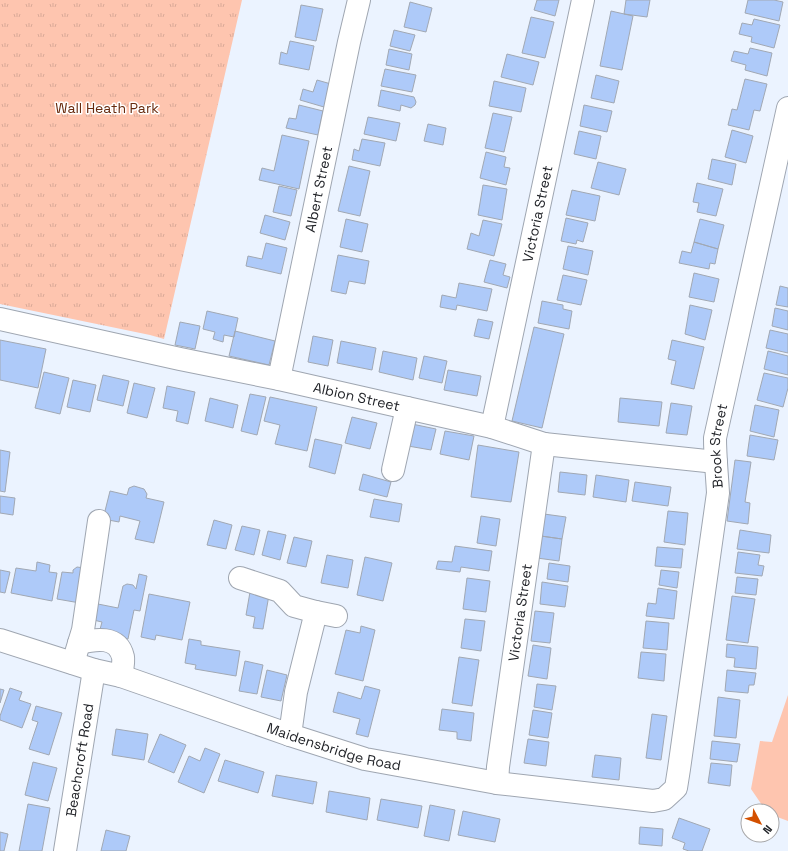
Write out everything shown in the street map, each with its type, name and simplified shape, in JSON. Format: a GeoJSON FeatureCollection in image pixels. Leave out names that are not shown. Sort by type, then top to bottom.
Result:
{"type":"FeatureCollection","features":[{"type":"Feature","properties":{"kind":"street","name":"Albert Street"},"geometry":{"type":"LineString","coordinates":[[279,379],[359,0]]}},
{"type":"Feature","properties":{"kind":"street","name":"Victoria Street"},"geometry":{"type":"LineString","coordinates":[[492,427],[583,0]]}},
{"type":"Feature","properties":{"kind":"street","name":"Brook Street"},"geometry":{"type":"LineString","coordinates":[[676,788],[718,493],[715,438],[788,108]]}},
{"type":"Feature","properties":{"kind":"street","name":"Albion Street"},"geometry":{"type":"LineString","coordinates":[[0,319],[180,359],[279,379],[492,427],[544,444],[716,462]]}},
{"type":"Feature","properties":{"kind":"street"},"geometry":{"type":"LineString","coordinates":[[393,470],[407,408]]}},
{"type":"Feature","properties":{"kind":"street","name":"Victoria Street"},"geometry":{"type":"LineString","coordinates":[[497,782],[544,444]]}},
{"type":"Feature","properties":{"kind":"street"},"geometry":{"type":"LineString","coordinates":[[76,653],[83,630],[92,560],[99,521]]}},
{"type":"Feature","properties":{"kind":"street"},"geometry":{"type":"LineString","coordinates":[[240,578],[280,591],[294,606],[326,614],[296,692],[290,735]]}},
{"type":"Feature","properties":{"kind":"street","name":"Maidensbridge Road"},"geometry":{"type":"LineString","coordinates":[[0,640],[76,653],[94,670],[121,676],[290,735],[365,759],[497,782],[653,801],[664,799],[676,788]]}},
{"type":"Feature","properties":{"kind":"street"},"geometry":{"type":"LineString","coordinates":[[76,653],[92,640],[102,640],[114,644],[119,648],[123,657],[121,676]]}},
{"type":"Feature","properties":{"kind":"street","name":"Beachcroft Road"},"geometry":{"type":"LineString","coordinates":[[65,851],[94,670]]}},
{"type":"Feature","properties":{"kind":"green space","name":"Wall Heath Park"},"geometry":{"type":"Polygon","coordinates":[[[0,0],[242,0],[164,339],[0,304],[0,0]]]}},
{"type":"Feature","properties":{"kind":"green space"},"geometry":{"type":"Polygon","coordinates":[[[788,695],[788,821],[780,818],[780,803],[761,803],[751,789],[760,741],[772,742],[788,695]]]}},
{"type":"Feature","properties":{"kind":"building"},"geometry":{"type":"Polygon","coordinates":[[[537,0],[559,0],[555,16],[534,10],[537,0]]]}},
{"type":"Feature","properties":{"kind":"building"},"geometry":{"type":"Polygon","coordinates":[[[626,0],[650,0],[647,17],[624,14],[626,0]]]}},
{"type":"Feature","properties":{"kind":"building"},"geometry":{"type":"Polygon","coordinates":[[[748,0],[774,0],[783,2],[779,21],[745,13],[748,0]]]}},
{"type":"Feature","properties":{"kind":"building"},"geometry":{"type":"Polygon","coordinates":[[[410,2],[432,8],[426,32],[404,27],[410,2]]]}},
{"type":"Feature","properties":{"kind":"building"},"geometry":{"type":"Polygon","coordinates":[[[301,5],[323,9],[316,41],[295,37],[301,5]]]}},
{"type":"Feature","properties":{"kind":"building"},"geometry":{"type":"Polygon","coordinates":[[[611,11],[633,16],[622,70],[600,66],[611,11]]]}},
{"type":"Feature","properties":{"kind":"building"},"geometry":{"type":"Polygon","coordinates":[[[531,17],[554,22],[545,58],[522,53],[531,17]]]}},
{"type":"Feature","properties":{"kind":"building"},"geometry":{"type":"Polygon","coordinates":[[[754,19],[780,25],[774,48],[751,42],[752,37],[739,34],[742,23],[752,25],[754,19]]]}},
{"type":"Feature","properties":{"kind":"building"},"geometry":{"type":"Polygon","coordinates":[[[394,30],[415,35],[410,51],[390,46],[394,30]]]}},
{"type":"Feature","properties":{"kind":"building"},"geometry":{"type":"Polygon","coordinates":[[[290,41],[314,46],[309,70],[279,64],[281,52],[287,54],[290,41]]]}},
{"type":"Feature","properties":{"kind":"building"},"geometry":{"type":"Polygon","coordinates":[[[750,48],[772,53],[767,76],[745,70],[746,65],[731,61],[734,51],[748,54],[750,48]]]}},
{"type":"Feature","properties":{"kind":"building"},"geometry":{"type":"Polygon","coordinates":[[[389,49],[412,54],[409,70],[386,65],[389,49]]]}},
{"type":"Feature","properties":{"kind":"building"},"geometry":{"type":"Polygon","coordinates":[[[507,54],[539,62],[533,85],[501,77],[507,54]]]}},
{"type":"Feature","properties":{"kind":"building"},"geometry":{"type":"Polygon","coordinates":[[[385,69],[416,75],[412,92],[381,86],[385,69]]]}},
{"type":"Feature","properties":{"kind":"building"},"geometry":{"type":"Polygon","coordinates":[[[596,75],[619,81],[614,103],[591,98],[596,75]]]}},
{"type":"Feature","properties":{"kind":"building"},"geometry":{"type":"Polygon","coordinates":[[[745,79],[767,84],[760,111],[754,110],[749,130],[728,125],[732,109],[737,110],[745,79]]]}},
{"type":"Feature","properties":{"kind":"building"},"geometry":{"type":"Polygon","coordinates":[[[317,80],[331,84],[324,107],[300,100],[303,89],[313,92],[317,80]]]}},
{"type":"Feature","properties":{"kind":"building"},"geometry":{"type":"Polygon","coordinates":[[[494,81],[526,88],[521,112],[489,106],[494,81]]]}},
{"type":"Feature","properties":{"kind":"building"},"geometry":{"type":"Polygon","coordinates":[[[381,90],[414,97],[416,102],[415,105],[411,108],[401,105],[400,111],[378,106],[381,90]]]}},
{"type":"Feature","properties":{"kind":"building"},"geometry":{"type":"Polygon","coordinates":[[[299,105],[323,111],[318,135],[286,128],[289,118],[296,119],[299,105]]]}},
{"type":"Feature","properties":{"kind":"building"},"geometry":{"type":"Polygon","coordinates":[[[584,105],[612,111],[607,132],[580,126],[584,105]]]}},
{"type":"Feature","properties":{"kind":"building"},"geometry":{"type":"Polygon","coordinates":[[[493,113],[512,117],[504,152],[485,148],[493,113]]]}},
{"type":"Feature","properties":{"kind":"building"},"geometry":{"type":"Polygon","coordinates":[[[368,117],[400,123],[396,141],[364,134],[368,117]]]}},
{"type":"Feature","properties":{"kind":"building"},"geometry":{"type":"Polygon","coordinates":[[[428,124],[446,128],[443,145],[424,141],[428,124]]]}},
{"type":"Feature","properties":{"kind":"building"},"geometry":{"type":"Polygon","coordinates":[[[732,130],[753,136],[746,163],[725,157],[732,130]]]}},
{"type":"Feature","properties":{"kind":"building"},"geometry":{"type":"Polygon","coordinates":[[[579,131],[601,136],[596,159],[574,154],[579,131]]]}},
{"type":"Feature","properties":{"kind":"building"},"geometry":{"type":"Polygon","coordinates":[[[282,135],[309,141],[299,189],[259,180],[262,168],[274,171],[282,135]]]}},
{"type":"Feature","properties":{"kind":"building"},"geometry":{"type":"Polygon","coordinates":[[[362,139],[385,143],[380,166],[352,160],[354,149],[359,151],[362,139]]]}},
{"type":"Feature","properties":{"kind":"building"},"geometry":{"type":"Polygon","coordinates":[[[486,152],[506,157],[504,167],[510,168],[506,185],[480,178],[486,152]]]}},
{"type":"Feature","properties":{"kind":"building"},"geometry":{"type":"Polygon","coordinates":[[[712,159],[736,164],[732,185],[708,179],[712,159]]]}},
{"type":"Feature","properties":{"kind":"building"},"geometry":{"type":"Polygon","coordinates":[[[598,162],[626,169],[619,195],[591,188],[598,162]]]}},
{"type":"Feature","properties":{"kind":"building"},"geometry":{"type":"Polygon","coordinates":[[[349,166],[370,171],[360,216],[338,211],[349,166]]]}},
{"type":"Feature","properties":{"kind":"building"},"geometry":{"type":"Polygon","coordinates":[[[697,183],[723,189],[716,216],[697,212],[699,203],[693,202],[697,183]]]}},
{"type":"Feature","properties":{"kind":"building"},"geometry":{"type":"Polygon","coordinates":[[[483,185],[507,189],[502,220],[478,215],[483,185]]]}},
{"type":"Feature","properties":{"kind":"building"},"geometry":{"type":"Polygon","coordinates":[[[279,186],[297,190],[291,216],[273,212],[279,186]]]}},
{"type":"Feature","properties":{"kind":"building"},"geometry":{"type":"Polygon","coordinates":[[[572,190],[600,196],[595,221],[566,215],[572,190]]]}},
{"type":"Feature","properties":{"kind":"building"},"geometry":{"type":"Polygon","coordinates":[[[265,215],[290,222],[285,240],[260,233],[265,215]]]}},
{"type":"Feature","properties":{"kind":"building"},"geometry":{"type":"Polygon","coordinates":[[[566,218],[588,223],[583,242],[577,240],[576,244],[561,241],[566,218]]]}},
{"type":"Feature","properties":{"kind":"building"},"geometry":{"type":"Polygon","coordinates":[[[346,219],[368,224],[362,252],[340,247],[346,219]]]}},
{"type":"Feature","properties":{"kind":"building"},"geometry":{"type":"Polygon","coordinates":[[[700,219],[724,225],[718,249],[694,242],[700,219]]]}},
{"type":"Feature","properties":{"kind":"building"},"geometry":{"type":"Polygon","coordinates":[[[483,220],[502,224],[494,256],[467,249],[471,233],[479,236],[483,220]]]}},
{"type":"Feature","properties":{"kind":"building"},"geometry":{"type":"Polygon","coordinates":[[[694,242],[718,249],[715,264],[710,263],[709,269],[679,263],[682,251],[691,253],[694,242]]]}},
{"type":"Feature","properties":{"kind":"building"},"geometry":{"type":"Polygon","coordinates":[[[266,243],[287,248],[281,274],[246,266],[248,256],[262,259],[266,243]]]}},
{"type":"Feature","properties":{"kind":"building"},"geometry":{"type":"Polygon","coordinates":[[[568,246],[593,251],[588,275],[563,269],[568,246]]]}},
{"type":"Feature","properties":{"kind":"building"},"geometry":{"type":"Polygon","coordinates":[[[338,255],[369,261],[365,284],[349,281],[346,294],[331,291],[338,255]]]}},
{"type":"Feature","properties":{"kind":"building"},"geometry":{"type":"Polygon","coordinates":[[[490,260],[506,264],[503,275],[510,277],[507,288],[484,282],[490,260]]]}},
{"type":"Feature","properties":{"kind":"building"},"geometry":{"type":"Polygon","coordinates":[[[694,273],[719,279],[714,302],[689,297],[694,273]]]}},
{"type":"Feature","properties":{"kind":"building"},"geometry":{"type":"Polygon","coordinates":[[[563,275],[587,280],[581,305],[557,300],[563,275]]]}},
{"type":"Feature","properties":{"kind":"building"},"geometry":{"type":"Polygon","coordinates":[[[459,283],[492,289],[487,311],[457,305],[456,310],[440,307],[442,295],[456,298],[459,283]]]}},
{"type":"Feature","properties":{"kind":"building"},"geometry":{"type":"Polygon","coordinates":[[[780,286],[788,288],[788,307],[776,305],[780,286]]]}},
{"type":"Feature","properties":{"kind":"building"},"geometry":{"type":"Polygon","coordinates":[[[542,301],[563,305],[563,309],[572,311],[569,329],[538,323],[542,301]]]}},
{"type":"Feature","properties":{"kind":"building"},"geometry":{"type":"Polygon","coordinates":[[[690,305],[712,310],[705,340],[685,334],[690,305]]]}},
{"type":"Feature","properties":{"kind":"building"},"geometry":{"type":"Polygon","coordinates":[[[775,308],[788,311],[788,330],[772,326],[775,308]]]}},
{"type":"Feature","properties":{"kind":"building"},"geometry":{"type":"Polygon","coordinates":[[[207,311],[238,318],[234,337],[224,335],[223,342],[213,339],[215,332],[203,329],[207,311]]]}},
{"type":"Feature","properties":{"kind":"building"},"geometry":{"type":"Polygon","coordinates":[[[478,319],[493,322],[489,339],[474,336],[478,319]]]}},
{"type":"Feature","properties":{"kind":"building"},"geometry":{"type":"Polygon","coordinates":[[[180,322],[200,326],[195,349],[175,345],[180,322]]]}},
{"type":"Feature","properties":{"kind":"building"},"geometry":{"type":"Polygon","coordinates":[[[534,327],[564,334],[542,428],[512,421],[534,327]]]}},
{"type":"Feature","properties":{"kind":"building"},"geometry":{"type":"Polygon","coordinates":[[[770,330],[788,334],[788,353],[766,348],[770,330]]]}},
{"type":"Feature","properties":{"kind":"building"},"geometry":{"type":"Polygon","coordinates":[[[235,331],[275,341],[269,365],[229,356],[235,331]]]}},
{"type":"Feature","properties":{"kind":"building"},"geometry":{"type":"Polygon","coordinates":[[[313,336],[333,340],[328,366],[308,362],[313,336]]]}},
{"type":"Feature","properties":{"kind":"building"},"geometry":{"type":"Polygon","coordinates":[[[0,340],[46,349],[38,388],[0,380],[0,340]]]}},
{"type":"Feature","properties":{"kind":"building"},"geometry":{"type":"Polygon","coordinates":[[[672,340],[704,347],[694,389],[671,384],[676,361],[668,359],[672,340]]]}},
{"type":"Feature","properties":{"kind":"building"},"geometry":{"type":"Polygon","coordinates":[[[341,341],[376,348],[372,370],[337,363],[341,341]]]}},
{"type":"Feature","properties":{"kind":"building"},"geometry":{"type":"Polygon","coordinates":[[[383,351],[417,358],[413,380],[379,372],[383,351]]]}},
{"type":"Feature","properties":{"kind":"building"},"geometry":{"type":"Polygon","coordinates":[[[768,351],[788,356],[788,375],[764,369],[768,351]]]}},
{"type":"Feature","properties":{"kind":"building"},"geometry":{"type":"Polygon","coordinates":[[[424,356],[447,361],[442,383],[419,378],[424,356]]]}},
{"type":"Feature","properties":{"kind":"building"},"geometry":{"type":"Polygon","coordinates":[[[448,370],[481,376],[477,396],[444,390],[448,370]]]}},
{"type":"Feature","properties":{"kind":"building"},"geometry":{"type":"Polygon","coordinates":[[[44,372],[69,378],[60,414],[35,408],[44,372]]]}},
{"type":"Feature","properties":{"kind":"building"},"geometry":{"type":"Polygon","coordinates":[[[764,373],[788,378],[788,388],[783,407],[757,400],[764,373]]]}},
{"type":"Feature","properties":{"kind":"building"},"geometry":{"type":"Polygon","coordinates":[[[103,375],[129,381],[123,406],[97,400],[103,375]]]}},
{"type":"Feature","properties":{"kind":"building"},"geometry":{"type":"Polygon","coordinates":[[[73,380],[96,385],[90,412],[67,407],[73,380]]]}},
{"type":"Feature","properties":{"kind":"building"},"geometry":{"type":"Polygon","coordinates":[[[134,383],[155,388],[147,418],[127,413],[134,383]]]}},
{"type":"Feature","properties":{"kind":"building"},"geometry":{"type":"Polygon","coordinates":[[[167,386],[195,392],[188,424],[176,421],[178,411],[163,408],[167,386]]]}},
{"type":"Feature","properties":{"kind":"building"},"geometry":{"type":"Polygon","coordinates":[[[250,394],[266,397],[257,435],[241,431],[250,394]]]}},
{"type":"Feature","properties":{"kind":"building"},"geometry":{"type":"Polygon","coordinates":[[[270,397],[317,407],[307,451],[275,444],[280,425],[264,421],[270,397]]]}},
{"type":"Feature","properties":{"kind":"building"},"geometry":{"type":"Polygon","coordinates":[[[210,398],[238,405],[233,428],[205,421],[210,398]]]}},
{"type":"Feature","properties":{"kind":"building"},"geometry":{"type":"Polygon","coordinates":[[[620,398],[662,402],[659,426],[618,422],[620,398]]]}},
{"type":"Feature","properties":{"kind":"building"},"geometry":{"type":"Polygon","coordinates":[[[671,403],[692,406],[687,435],[666,433],[671,403]]]}},
{"type":"Feature","properties":{"kind":"building"},"geometry":{"type":"Polygon","coordinates":[[[755,405],[779,410],[774,437],[750,431],[755,405]]]}},
{"type":"Feature","properties":{"kind":"building"},"geometry":{"type":"Polygon","coordinates":[[[352,417],[377,423],[370,449],[345,443],[352,417]]]}},
{"type":"Feature","properties":{"kind":"building"},"geometry":{"type":"Polygon","coordinates":[[[412,424],[436,429],[431,450],[408,446],[412,424]]]}},
{"type":"Feature","properties":{"kind":"building"},"geometry":{"type":"Polygon","coordinates":[[[445,431],[474,436],[469,460],[440,454],[445,431]]]}},
{"type":"Feature","properties":{"kind":"building"},"geometry":{"type":"Polygon","coordinates":[[[750,435],[778,440],[774,460],[747,456],[750,435]]]}},
{"type":"Feature","properties":{"kind":"building"},"geometry":{"type":"Polygon","coordinates":[[[315,439],[342,445],[335,474],[309,467],[315,439]]]}},
{"type":"Feature","properties":{"kind":"building"},"geometry":{"type":"Polygon","coordinates":[[[478,445],[519,452],[511,502],[471,497],[478,445]]]}},
{"type":"Feature","properties":{"kind":"building"},"geometry":{"type":"Polygon","coordinates":[[[0,450],[10,452],[5,492],[0,491],[0,450]]]}},
{"type":"Feature","properties":{"kind":"building"},"geometry":{"type":"Polygon","coordinates":[[[735,460],[751,462],[745,502],[750,503],[748,524],[727,521],[735,460]]]}},
{"type":"Feature","properties":{"kind":"building"},"geometry":{"type":"Polygon","coordinates":[[[560,472],[587,475],[585,495],[558,492],[560,472]]]}},
{"type":"Feature","properties":{"kind":"building"},"geometry":{"type":"Polygon","coordinates":[[[363,474],[391,482],[387,497],[359,490],[363,474]]]}},
{"type":"Feature","properties":{"kind":"building"},"geometry":{"type":"Polygon","coordinates":[[[596,475],[629,480],[626,502],[593,497],[596,475]]]}},
{"type":"Feature","properties":{"kind":"building"},"geometry":{"type":"Polygon","coordinates":[[[635,482],[671,487],[668,506],[632,501],[635,482]]]}},
{"type":"Feature","properties":{"kind":"building"},"geometry":{"type":"Polygon","coordinates":[[[134,486],[144,489],[147,494],[146,498],[164,502],[154,543],[135,539],[140,521],[120,516],[119,522],[103,519],[110,491],[127,495],[129,488],[134,486]]]}},
{"type":"Feature","properties":{"kind":"building"},"geometry":{"type":"Polygon","coordinates":[[[0,496],[15,498],[13,515],[0,513],[0,496]]]}},
{"type":"Feature","properties":{"kind":"building"},"geometry":{"type":"Polygon","coordinates":[[[374,499],[402,504],[399,522],[370,517],[374,499]]]}},
{"type":"Feature","properties":{"kind":"building"},"geometry":{"type":"Polygon","coordinates":[[[668,511],[688,513],[685,545],[664,542],[668,511]]]}},
{"type":"Feature","properties":{"kind":"building"},"geometry":{"type":"Polygon","coordinates":[[[544,514],[566,517],[562,539],[541,536],[544,514]]]}},
{"type":"Feature","properties":{"kind":"building"},"geometry":{"type":"Polygon","coordinates":[[[481,516],[500,519],[496,546],[477,543],[481,516]]]}},
{"type":"Feature","properties":{"kind":"building"},"geometry":{"type":"Polygon","coordinates":[[[214,520],[232,525],[226,549],[207,545],[214,520]]]}},
{"type":"Feature","properties":{"kind":"building"},"geometry":{"type":"Polygon","coordinates":[[[242,526],[260,530],[254,555],[235,550],[242,526]]]}},
{"type":"Feature","properties":{"kind":"building"},"geometry":{"type":"Polygon","coordinates":[[[740,530],[771,535],[769,553],[737,549],[740,530]]]}},
{"type":"Feature","properties":{"kind":"building"},"geometry":{"type":"Polygon","coordinates":[[[268,531],[286,535],[280,560],[262,555],[268,531]]]}},
{"type":"Feature","properties":{"kind":"building"},"geometry":{"type":"Polygon","coordinates":[[[541,536],[562,539],[559,561],[537,558],[541,536]]]}},
{"type":"Feature","properties":{"kind":"building"},"geometry":{"type":"Polygon","coordinates":[[[294,537],[312,541],[306,567],[287,563],[294,537]]]}},
{"type":"Feature","properties":{"kind":"building"},"geometry":{"type":"Polygon","coordinates":[[[455,546],[492,551],[489,571],[461,567],[460,572],[436,569],[438,561],[452,562],[455,546]]]}},
{"type":"Feature","properties":{"kind":"building"},"geometry":{"type":"Polygon","coordinates":[[[657,547],[683,549],[681,568],[655,566],[657,547]]]}},
{"type":"Feature","properties":{"kind":"building"},"geometry":{"type":"Polygon","coordinates":[[[738,552],[760,555],[758,565],[764,566],[762,576],[735,573],[738,552]]]}},
{"type":"Feature","properties":{"kind":"building"},"geometry":{"type":"Polygon","coordinates":[[[327,555],[353,560],[348,588],[321,583],[327,555]]]}},
{"type":"Feature","properties":{"kind":"building"},"geometry":{"type":"Polygon","coordinates":[[[365,557],[392,563],[383,601],[357,595],[365,557]]]}},
{"type":"Feature","properties":{"kind":"building"},"geometry":{"type":"Polygon","coordinates":[[[37,562],[50,565],[49,572],[57,573],[52,601],[11,593],[16,568],[36,571],[37,562]]]}},
{"type":"Feature","properties":{"kind":"building"},"geometry":{"type":"Polygon","coordinates":[[[549,563],[570,566],[568,582],[547,579],[549,563]]]}},
{"type":"Feature","properties":{"kind":"building"},"geometry":{"type":"Polygon","coordinates":[[[77,567],[84,568],[80,603],[57,599],[62,572],[73,573],[73,570],[77,567]]]}},
{"type":"Feature","properties":{"kind":"building"},"geometry":{"type":"Polygon","coordinates":[[[0,570],[10,572],[5,593],[0,592],[0,570]]]}},
{"type":"Feature","properties":{"kind":"building"},"geometry":{"type":"Polygon","coordinates":[[[661,570],[679,572],[677,588],[659,585],[661,570]]]}},
{"type":"Feature","properties":{"kind":"building"},"geometry":{"type":"Polygon","coordinates":[[[139,574],[147,576],[140,611],[134,610],[128,639],[99,633],[102,622],[89,619],[93,603],[118,608],[123,586],[127,584],[133,585],[136,589],[139,574]]]}},
{"type":"Feature","properties":{"kind":"building"},"geometry":{"type":"Polygon","coordinates":[[[737,577],[758,579],[756,595],[735,593],[737,577]]]}},
{"type":"Feature","properties":{"kind":"building"},"geometry":{"type":"Polygon","coordinates":[[[467,578],[490,581],[486,612],[463,609],[467,578]]]}},
{"type":"Feature","properties":{"kind":"building"},"geometry":{"type":"Polygon","coordinates":[[[542,582],[568,586],[565,607],[540,604],[542,582]]]}},
{"type":"Feature","properties":{"kind":"building"},"geometry":{"type":"Polygon","coordinates":[[[658,588],[677,591],[674,619],[646,616],[648,603],[656,604],[658,588]]]}},
{"type":"Feature","properties":{"kind":"building"},"geometry":{"type":"Polygon","coordinates":[[[250,592],[269,595],[263,629],[253,628],[255,617],[246,615],[250,592]]]}},
{"type":"Feature","properties":{"kind":"building"},"geometry":{"type":"Polygon","coordinates":[[[149,594],[190,602],[182,640],[156,635],[155,640],[141,637],[149,594]]]}},
{"type":"Feature","properties":{"kind":"building"},"geometry":{"type":"Polygon","coordinates":[[[732,596],[755,599],[748,643],[726,640],[732,596]]]}},
{"type":"Feature","properties":{"kind":"building"},"geometry":{"type":"Polygon","coordinates":[[[535,611],[554,613],[550,643],[531,641],[535,611]]]}},
{"type":"Feature","properties":{"kind":"building"},"geometry":{"type":"Polygon","coordinates":[[[465,619],[485,621],[481,651],[461,648],[465,619]]]}},
{"type":"Feature","properties":{"kind":"building"},"geometry":{"type":"Polygon","coordinates":[[[646,621],[669,623],[667,650],[643,648],[646,621]]]}},
{"type":"Feature","properties":{"kind":"building"},"geometry":{"type":"Polygon","coordinates":[[[361,626],[375,630],[363,681],[335,674],[346,630],[360,633],[361,626]]]}},
{"type":"Feature","properties":{"kind":"building"},"geometry":{"type":"Polygon","coordinates":[[[189,639],[201,641],[201,645],[240,651],[236,676],[195,669],[196,665],[185,663],[189,639]]]}},
{"type":"Feature","properties":{"kind":"building"},"geometry":{"type":"Polygon","coordinates":[[[727,644],[758,647],[756,669],[734,667],[735,658],[726,657],[727,644]]]}},
{"type":"Feature","properties":{"kind":"building"},"geometry":{"type":"Polygon","coordinates":[[[533,645],[551,648],[547,679],[528,676],[533,645]]]}},
{"type":"Feature","properties":{"kind":"building"},"geometry":{"type":"Polygon","coordinates":[[[641,652],[666,654],[664,681],[638,678],[641,652]]]}},
{"type":"Feature","properties":{"kind":"building"},"geometry":{"type":"Polygon","coordinates":[[[459,657],[479,660],[472,706],[452,703],[459,657]]]}},
{"type":"Feature","properties":{"kind":"building"},"geometry":{"type":"Polygon","coordinates":[[[245,661],[263,665],[257,694],[239,691],[245,661]]]}},
{"type":"Feature","properties":{"kind":"building"},"geometry":{"type":"Polygon","coordinates":[[[267,670],[287,675],[281,701],[261,697],[267,670]]]}},
{"type":"Feature","properties":{"kind":"building"},"geometry":{"type":"Polygon","coordinates":[[[727,670],[756,673],[754,685],[749,685],[748,693],[725,691],[727,670]]]}},
{"type":"Feature","properties":{"kind":"building"},"geometry":{"type":"Polygon","coordinates":[[[537,684],[556,686],[552,710],[534,707],[537,684]]]}},
{"type":"Feature","properties":{"kind":"building"},"geometry":{"type":"Polygon","coordinates":[[[365,686],[380,690],[368,737],[356,734],[360,719],[333,712],[338,692],[361,699],[365,686]]]}},
{"type":"Feature","properties":{"kind":"building"},"geometry":{"type":"Polygon","coordinates":[[[10,688],[22,692],[19,700],[31,704],[22,728],[0,720],[10,688]]]}},
{"type":"Feature","properties":{"kind":"building"},"geometry":{"type":"Polygon","coordinates":[[[0,689],[4,690],[0,703],[0,689]]]}},
{"type":"Feature","properties":{"kind":"building"},"geometry":{"type":"Polygon","coordinates":[[[718,697],[740,700],[736,738],[714,736],[718,697]]]}},
{"type":"Feature","properties":{"kind":"building"},"geometry":{"type":"Polygon","coordinates":[[[36,706],[62,713],[49,755],[29,749],[38,722],[32,720],[36,706]]]}},
{"type":"Feature","properties":{"kind":"building"},"geometry":{"type":"Polygon","coordinates":[[[442,709],[474,713],[471,741],[457,739],[457,732],[439,730],[442,709]]]}},
{"type":"Feature","properties":{"kind":"building"},"geometry":{"type":"Polygon","coordinates":[[[533,710],[552,713],[548,738],[529,735],[533,710]]]}},
{"type":"Feature","properties":{"kind":"building"},"geometry":{"type":"Polygon","coordinates":[[[652,714],[667,716],[661,760],[646,758],[652,714]]]}},
{"type":"Feature","properties":{"kind":"building"},"geometry":{"type":"Polygon","coordinates":[[[116,729],[148,734],[144,760],[112,755],[116,729]]]}},
{"type":"Feature","properties":{"kind":"building"},"geometry":{"type":"Polygon","coordinates":[[[160,734],[186,745],[174,773],[148,762],[160,734]]]}},
{"type":"Feature","properties":{"kind":"building"},"geometry":{"type":"Polygon","coordinates":[[[528,739],[549,742],[546,766],[524,763],[528,739]]]}},
{"type":"Feature","properties":{"kind":"building"},"geometry":{"type":"Polygon","coordinates":[[[712,741],[740,744],[737,762],[710,759],[712,741]]]}},
{"type":"Feature","properties":{"kind":"building"},"geometry":{"type":"Polygon","coordinates":[[[205,748],[220,754],[204,793],[178,782],[189,756],[200,761],[205,748]]]}},
{"type":"Feature","properties":{"kind":"building"},"geometry":{"type":"Polygon","coordinates":[[[595,755],[621,758],[619,780],[592,777],[595,755]]]}},
{"type":"Feature","properties":{"kind":"building"},"geometry":{"type":"Polygon","coordinates":[[[225,760],[264,772],[258,793],[218,781],[225,760]]]}},
{"type":"Feature","properties":{"kind":"building"},"geometry":{"type":"Polygon","coordinates":[[[33,762],[57,768],[48,801],[25,795],[33,762]]]}},
{"type":"Feature","properties":{"kind":"building"},"geometry":{"type":"Polygon","coordinates":[[[711,763],[732,765],[730,786],[708,783],[711,763]]]}},
{"type":"Feature","properties":{"kind":"building"},"geometry":{"type":"Polygon","coordinates":[[[276,775],[317,782],[313,804],[272,796],[276,775]]]}},
{"type":"Feature","properties":{"kind":"building"},"geometry":{"type":"Polygon","coordinates":[[[329,791],[370,798],[367,820],[326,812],[329,791]]]}},
{"type":"Feature","properties":{"kind":"building"},"geometry":{"type":"Polygon","coordinates":[[[381,799],[422,806],[418,828],[377,820],[381,799]]]}},
{"type":"Feature","properties":{"kind":"building"},"geometry":{"type":"Polygon","coordinates":[[[28,804],[50,808],[42,851],[19,851],[28,804]]]}},
{"type":"Feature","properties":{"kind":"building"},"geometry":{"type":"Polygon","coordinates":[[[430,805],[455,810],[449,841],[424,836],[430,805]]]}},
{"type":"Feature","properties":{"kind":"building"},"geometry":{"type":"Polygon","coordinates":[[[463,811],[500,819],[495,842],[458,835],[463,811]]]}},
{"type":"Feature","properties":{"kind":"building"},"geometry":{"type":"Polygon","coordinates":[[[679,818],[710,829],[702,851],[689,851],[683,849],[685,843],[672,838],[679,818]]]}},
{"type":"Feature","properties":{"kind":"building"},"geometry":{"type":"Polygon","coordinates":[[[640,827],[663,829],[662,846],[639,844],[640,827]]]}},
{"type":"Feature","properties":{"kind":"building"},"geometry":{"type":"Polygon","coordinates":[[[106,830],[130,836],[126,851],[101,851],[106,830]]]}},
{"type":"Feature","properties":{"kind":"building"},"geometry":{"type":"Polygon","coordinates":[[[0,832],[8,834],[4,851],[0,851],[0,832]]]}}]}
